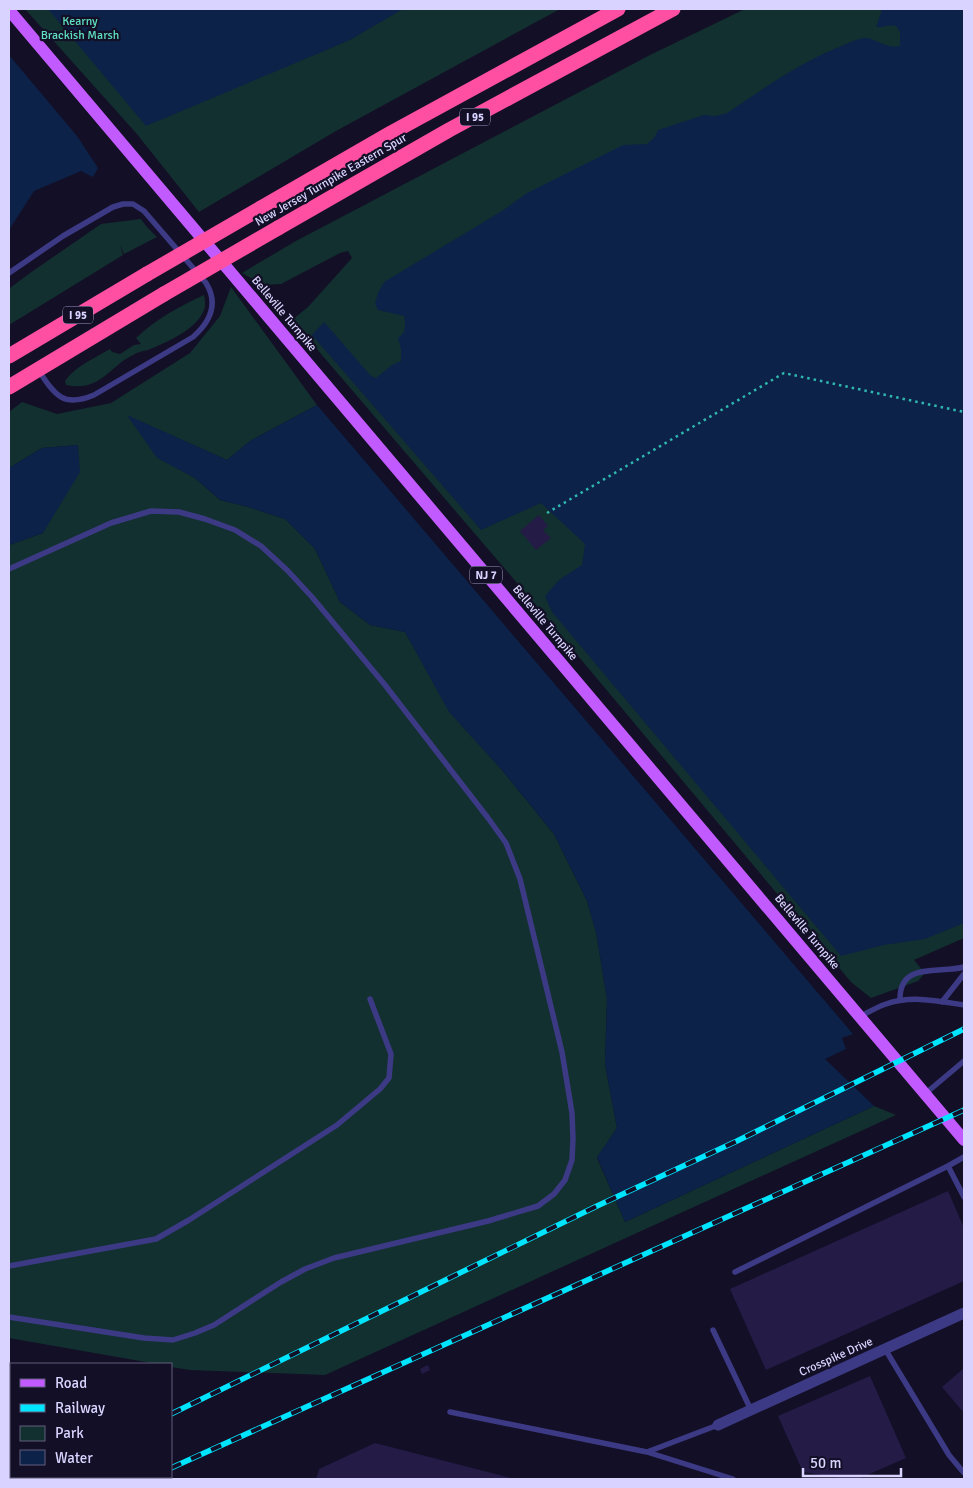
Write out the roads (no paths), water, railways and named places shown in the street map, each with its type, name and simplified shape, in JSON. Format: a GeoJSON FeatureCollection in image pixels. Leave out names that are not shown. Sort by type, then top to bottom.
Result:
{"type":"FeatureCollection","features":[{"type":"Feature","properties":{"kind":"highway","name":"New Jersey Turnpike Eastern Spur"},"geometry":{"type":"LineString","coordinates":[[9,356],[391,133],[618,9]]}},
{"type":"Feature","properties":{"kind":"highway","name":"New Jersey Turnpike Eastern Spur"},"geometry":{"type":"LineString","coordinates":[[9,386],[164,294],[450,130],[673,9]]}},
{"type":"Feature","properties":{"kind":"main road","name":"Belleville Turnpike"},"geometry":{"type":"LineString","coordinates":[[9,10],[964,1140]]}},
{"type":"Feature","properties":{"kind":"street","name":"Crosspike Drive"},"geometry":{"type":"LineString","coordinates":[[718,1425],[964,1313]]}},
{"type":"Feature","properties":{"kind":"lane"},"geometry":{"type":"LineString","coordinates":[[9,273],[101,213],[118,205],[128,204],[137,206],[144,211],[206,283],[212,294],[213,306],[209,318],[200,331],[94,394],[79,400],[65,399],[53,392],[38,369]]}},
{"type":"Feature","properties":{"kind":"lane"},"geometry":{"type":"LineString","coordinates":[[9,569],[111,523],[151,511],[179,512],[205,518],[235,530],[261,546],[287,570],[312,597],[385,685],[506,843],[520,879],[562,1052],[572,1113],[573,1139],[572,1160],[565,1180],[554,1194],[538,1206],[488,1221],[334,1258],[305,1269],[281,1282],[214,1325],[173,1340],[144,1338],[9,1317]]}},
{"type":"Feature","properties":{"kind":"lane"},"geometry":{"type":"LineString","coordinates":[[900,1000],[899,990],[902,985],[917,972],[964,967]]}},
{"type":"Feature","properties":{"kind":"lane"},"geometry":{"type":"LineString","coordinates":[[942,1002],[964,974]]}},
{"type":"Feature","properties":{"kind":"lane"},"geometry":{"type":"LineString","coordinates":[[861,1016],[884,1004],[900,1000],[928,999],[964,1005]]}},
{"type":"Feature","properties":{"kind":"lane"},"geometry":{"type":"LineString","coordinates":[[9,1266],[156,1239],[189,1220],[337,1125],[380,1089],[389,1078],[391,1054],[370,1000]]}},
{"type":"Feature","properties":{"kind":"lane"},"geometry":{"type":"LineString","coordinates":[[926,1093],[964,1060]]}},
{"type":"Feature","properties":{"kind":"lane"},"geometry":{"type":"LineString","coordinates":[[735,1272],[964,1157]]}},
{"type":"Feature","properties":{"kind":"lane"},"geometry":{"type":"LineString","coordinates":[[948,1166],[964,1197]]}},
{"type":"Feature","properties":{"kind":"lane"},"geometry":{"type":"LineString","coordinates":[[713,1330],[751,1410]]}},
{"type":"Feature","properties":{"kind":"lane"},"geometry":{"type":"LineString","coordinates":[[885,1349],[949,1455],[964,1473]]}},
{"type":"Feature","properties":{"kind":"lane"},"geometry":{"type":"LineString","coordinates":[[450,1412],[647,1452],[733,1479]]}},
{"type":"Feature","properties":{"kind":"lane"},"geometry":{"type":"LineString","coordinates":[[647,1452],[718,1425]]}},
{"type":"Feature","properties":{"kind":"water"},"geometry":{"type":"Polygon","coordinates":[[[48,9],[403,9],[350,40],[146,126],[48,9]]]}},
{"type":"Feature","properties":{"kind":"water"},"geometry":{"type":"Polygon","coordinates":[[[882,9],[964,9],[964,923],[925,939],[884,945],[841,956],[552,612],[545,596],[559,580],[582,565],[585,544],[541,503],[481,530],[312,335],[324,322],[371,376],[376,378],[392,365],[401,361],[401,349],[398,338],[403,334],[405,326],[404,316],[378,310],[375,304],[384,282],[502,211],[527,193],[623,145],[647,144],[654,138],[658,130],[704,115],[716,116],[727,113],[795,69],[824,53],[864,38],[889,46],[900,46],[900,32],[896,26],[876,27],[882,9]]]}},
{"type":"Feature","properties":{"kind":"water"},"geometry":{"type":"Polygon","coordinates":[[[9,55],[77,136],[98,168],[93,177],[81,171],[34,191],[9,230],[9,55]]]}},
{"type":"Feature","properties":{"kind":"water"},"geometry":{"type":"Polygon","coordinates":[[[317,405],[853,1034],[842,1038],[846,1049],[825,1059],[874,1106],[625,1222],[597,1157],[617,1128],[605,1064],[607,999],[596,932],[587,901],[554,834],[501,769],[449,712],[405,632],[370,625],[340,602],[315,549],[285,519],[220,500],[195,478],[157,458],[127,415],[227,460],[250,441],[317,405]]]}},
{"type":"Feature","properties":{"kind":"water"},"geometry":{"type":"Polygon","coordinates":[[[78,445],[80,472],[43,533],[9,545],[9,468],[42,448],[78,445]]]}},
{"type":"Feature","properties":{"kind":"railway"},"geometry":{"type":"LineString","coordinates":[[172,1414],[597,1206],[737,1141],[964,1029]]}},
{"type":"Feature","properties":{"kind":"railway"},"geometry":{"type":"LineString","coordinates":[[172,1468],[964,1110]]}},
{"type":"Feature","properties":{"kind":"park label","name":"Kearny Brackish Marsh"},"geometry":{"type":"Point","coordinates":[80,28]}}]}
